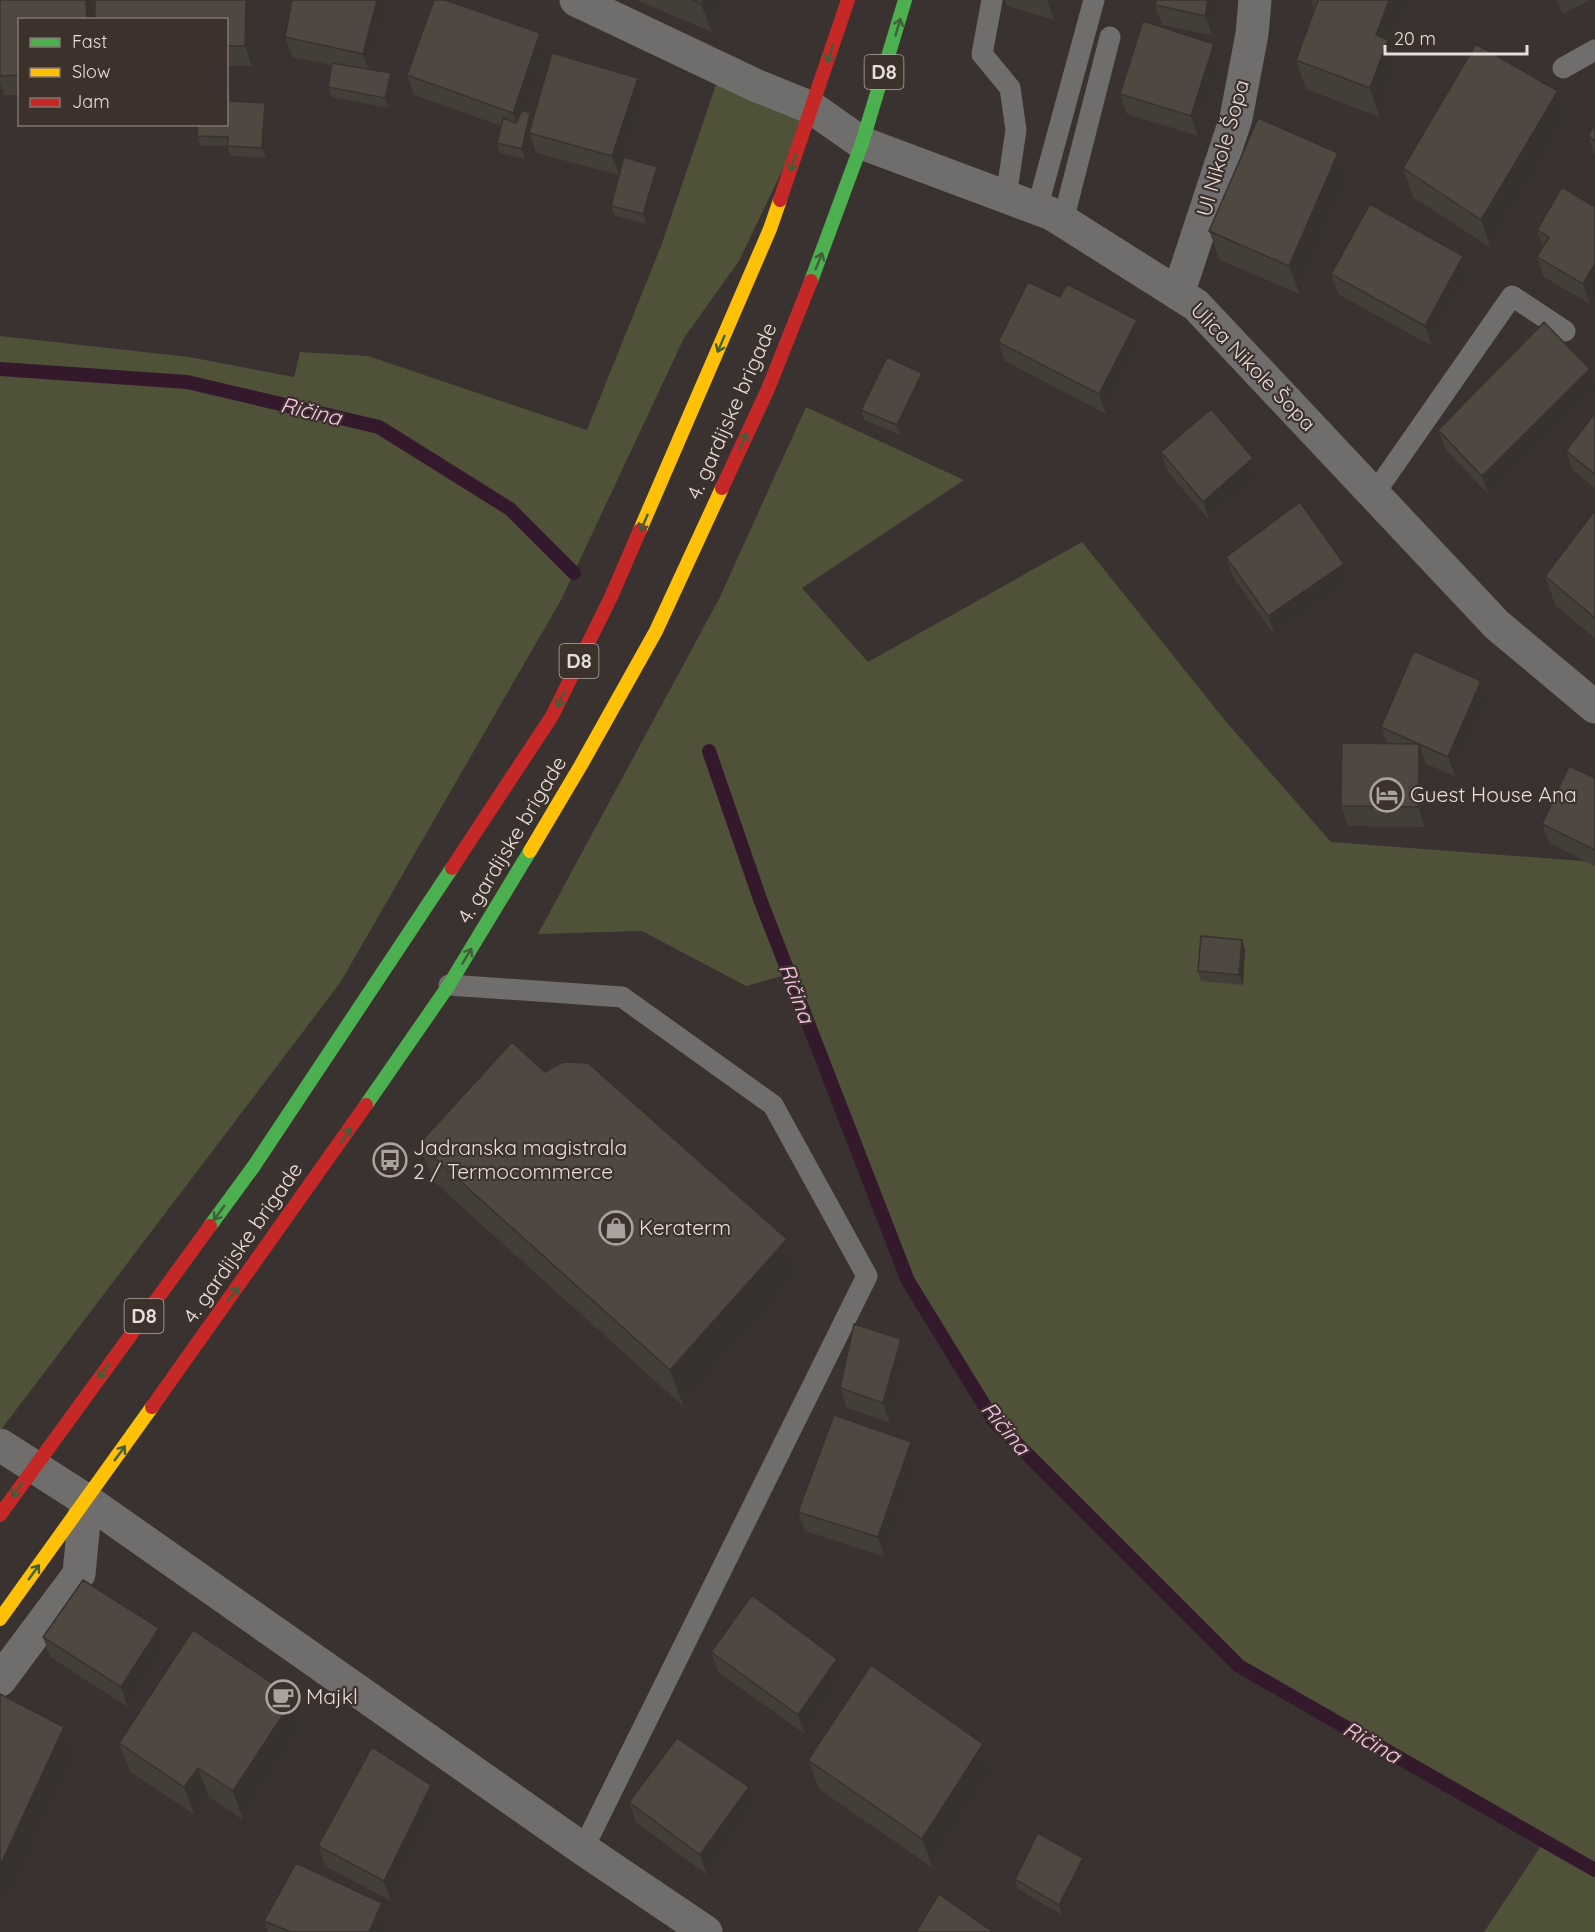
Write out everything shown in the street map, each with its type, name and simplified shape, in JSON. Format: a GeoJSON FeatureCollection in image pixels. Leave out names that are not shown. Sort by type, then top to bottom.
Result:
{"type":"FeatureCollection","features":[{"type":"Feature","properties":{"kind":"main road","name":"4. gardijske brigade"},"geometry":{"type":"LineString","coordinates":[[0,1515],[254,1166],[552,716],[611,597],[766,240],[848,0]]}},
{"type":"Feature","properties":{"kind":"main road","name":"4. gardijske brigade"},"geometry":{"type":"LineString","coordinates":[[0,1619],[302,1198],[449,986],[581,765],[656,631],[768,389],[822,254],[862,143],[905,0]]}},
{"type":"Feature","properties":{"kind":"street","name":"Ulica Nikole Šopa"},"geometry":{"type":"LineString","coordinates":[[576,0],[755,85],[812,108],[862,143],[1050,215],[1196,305],[1497,625],[1595,707]]}},
{"type":"Feature","properties":{"kind":"street","name":"Ul Nikole Šopa"},"geometry":{"type":"LineString","coordinates":[[1178,294],[1236,118],[1256,0]]}},
{"type":"Feature","properties":{"kind":"street"},"geometry":{"type":"LineString","coordinates":[[0,1445],[86,1500],[583,1849],[706,1932]]}},
{"type":"Feature","properties":{"kind":"street"},"geometry":{"type":"LineString","coordinates":[[0,1680],[79,1574],[86,1500]]}},
{"type":"Feature","properties":{"kind":"lane"},"geometry":{"type":"LineString","coordinates":[[992,0],[982,54],[1010,88],[1016,130],[1006,197]]}},
{"type":"Feature","properties":{"kind":"lane"},"geometry":{"type":"LineString","coordinates":[[1050,215],[1094,0]]}},
{"type":"Feature","properties":{"kind":"lane"},"geometry":{"type":"LineString","coordinates":[[1050,215],[1110,37]]}},
{"type":"Feature","properties":{"kind":"lane"},"geometry":{"type":"LineString","coordinates":[[1563,69],[1595,50]]}},
{"type":"Feature","properties":{"kind":"lane"},"geometry":{"type":"LineString","coordinates":[[1374,494],[1512,296],[1565,331]]}},
{"type":"Feature","properties":{"kind":"lane"},"geometry":{"type":"LineString","coordinates":[[449,986],[622,997],[773,1105],[867,1276],[583,1849]]}},
{"type":"Feature","properties":{"kind":"green space"},"geometry":{"type":"Polygon","coordinates":[[[721,70],[812,108],[739,261],[684,338],[561,600],[340,983],[0,1431],[0,336],[189,357],[294,377],[300,352],[368,356],[587,430],[661,246],[721,70]]]}},
{"type":"Feature","properties":{"kind":"green space"},"geometry":{"type":"Polygon","coordinates":[[[806,407],[964,480],[802,588],[868,662],[1082,542],[1228,724],[1331,842],[1595,862],[1595,1932],[1484,1932],[1545,1840],[1239,1666],[994,1421],[908,1281],[789,974],[746,986],[642,931],[538,934],[720,597],[806,407]]]}},
{"type":"Feature","properties":{"kind":"building"},"geometry":{"type":"Polygon","coordinates":[[[0,0],[86,0],[87,18],[18,18],[18,75],[0,76],[0,0]]]}},
{"type":"Feature","properties":{"kind":"building"},"geometry":{"type":"Polygon","coordinates":[[[95,0],[246,0],[245,46],[228,46],[228,18],[95,18],[95,0]]]}},
{"type":"Feature","properties":{"kind":"building"},"geometry":{"type":"Polygon","coordinates":[[[292,0],[377,0],[363,54],[285,37],[292,0]]]}},
{"type":"Feature","properties":{"kind":"building"},"geometry":{"type":"Polygon","coordinates":[[[434,0],[445,0],[540,33],[513,113],[407,75],[434,0]]]}},
{"type":"Feature","properties":{"kind":"building"},"geometry":{"type":"Polygon","coordinates":[[[1156,0],[1208,0],[1205,16],[1155,5],[1156,0]]]}},
{"type":"Feature","properties":{"kind":"building"},"geometry":{"type":"Polygon","coordinates":[[[1318,0],[1389,0],[1376,35],[1388,40],[1370,88],[1296,60],[1318,0]]]}},
{"type":"Feature","properties":{"kind":"building"},"geometry":{"type":"Polygon","coordinates":[[[1143,21],[1214,44],[1191,116],[1120,94],[1143,21]]]}},
{"type":"Feature","properties":{"kind":"building"},"geometry":{"type":"Polygon","coordinates":[[[1476,44],[1558,91],[1481,220],[1403,168],[1476,44]]]}},
{"type":"Feature","properties":{"kind":"building"},"geometry":{"type":"Polygon","coordinates":[[[552,53],[638,78],[612,156],[529,133],[552,53]]]}},
{"type":"Feature","properties":{"kind":"building"},"geometry":{"type":"Polygon","coordinates":[[[332,63],[391,73],[385,98],[328,87],[332,63]]]}},
{"type":"Feature","properties":{"kind":"building"},"geometry":{"type":"Polygon","coordinates":[[[228,94],[231,94],[230,101],[265,103],[262,148],[227,146],[228,137],[197,136],[198,126],[228,126],[228,94]]]}},
{"type":"Feature","properties":{"kind":"building"},"geometry":{"type":"Polygon","coordinates":[[[522,110],[530,113],[522,149],[497,143],[503,118],[516,123],[522,110]]]}},
{"type":"Feature","properties":{"kind":"building"},"geometry":{"type":"Polygon","coordinates":[[[1258,118],[1338,153],[1289,266],[1209,231],[1258,118]]]}},
{"type":"Feature","properties":{"kind":"building"},"geometry":{"type":"Polygon","coordinates":[[[1595,124],[1595,141],[1588,136],[1595,124]]]}},
{"type":"Feature","properties":{"kind":"building"},"geometry":{"type":"Polygon","coordinates":[[[624,157],[657,167],[643,214],[611,206],[624,157]]]}},
{"type":"Feature","properties":{"kind":"building"},"geometry":{"type":"Polygon","coordinates":[[[1562,187],[1595,207],[1595,264],[1583,284],[1537,257],[1549,237],[1537,230],[1562,187]]]}},
{"type":"Feature","properties":{"kind":"building"},"geometry":{"type":"Polygon","coordinates":[[[1370,204],[1463,256],[1425,326],[1331,274],[1370,204]]]}},
{"type":"Feature","properties":{"kind":"building"},"geometry":{"type":"Polygon","coordinates":[[[1028,282],[1060,297],[1067,284],[1137,320],[1099,394],[998,342],[1028,282]]]}},
{"type":"Feature","properties":{"kind":"building"},"geometry":{"type":"Polygon","coordinates":[[[1544,322],[1590,369],[1482,476],[1438,430],[1544,322]]]}},
{"type":"Feature","properties":{"kind":"building"},"geometry":{"type":"Polygon","coordinates":[[[887,357],[922,373],[897,425],[861,410],[887,357]]]}},
{"type":"Feature","properties":{"kind":"building"},"geometry":{"type":"Polygon","coordinates":[[[1211,409],[1253,458],[1203,502],[1161,452],[1211,409]]]}},
{"type":"Feature","properties":{"kind":"building"},"geometry":{"type":"Polygon","coordinates":[[[1595,413],[1595,474],[1566,451],[1595,413]]]}},
{"type":"Feature","properties":{"kind":"building"},"geometry":{"type":"Polygon","coordinates":[[[1300,502],[1344,564],[1268,616],[1226,557],[1300,502]]]}},
{"type":"Feature","properties":{"kind":"building"},"geometry":{"type":"Polygon","coordinates":[[[1595,510],[1595,618],[1545,576],[1595,510]]]}},
{"type":"Feature","properties":{"kind":"building"},"geometry":{"type":"Polygon","coordinates":[[[1414,651],[1481,681],[1448,757],[1381,727],[1414,651]]]}},
{"type":"Feature","properties":{"kind":"building","name":"Guest House Ana"},"geometry":{"type":"Polygon","coordinates":[[[1342,743],[1419,744],[1418,807],[1341,806],[1342,743]]]}},
{"type":"Feature","properties":{"kind":"building"},"geometry":{"type":"Polygon","coordinates":[[[1569,766],[1595,778],[1595,850],[1542,824],[1569,766]]]}},
{"type":"Feature","properties":{"kind":"building"},"geometry":{"type":"Polygon","coordinates":[[[1201,936],[1242,940],[1239,975],[1198,971],[1201,936]]]}},
{"type":"Feature","properties":{"kind":"building","name":"Keraterm"},"geometry":{"type":"Polygon","coordinates":[[[512,1042],[545,1072],[563,1062],[588,1063],[787,1239],[670,1370],[419,1144],[512,1042]]]}},
{"type":"Feature","properties":{"kind":"building"},"geometry":{"type":"Polygon","coordinates":[[[854,1324],[901,1339],[883,1403],[840,1388],[854,1324]]]}},
{"type":"Feature","properties":{"kind":"building"},"geometry":{"type":"Polygon","coordinates":[[[834,1415],[911,1442],[878,1537],[798,1512],[834,1415]]]}},
{"type":"Feature","properties":{"kind":"building"},"geometry":{"type":"Polygon","coordinates":[[[83,1580],[159,1628],[121,1687],[43,1637],[83,1580]]]}},
{"type":"Feature","properties":{"kind":"building"},"geometry":{"type":"Polygon","coordinates":[[[752,1595],[837,1659],[798,1715],[711,1652],[752,1595]]]}},
{"type":"Feature","properties":{"kind":"building"},"geometry":{"type":"Polygon","coordinates":[[[193,1630],[294,1698],[233,1791],[198,1768],[184,1787],[119,1743],[193,1630]]]}},
{"type":"Feature","properties":{"kind":"building"},"geometry":{"type":"Polygon","coordinates":[[[871,1665],[983,1744],[922,1839],[808,1760],[871,1665]]]}},
{"type":"Feature","properties":{"kind":"building"},"geometry":{"type":"Polygon","coordinates":[[[0,1694],[64,1727],[0,1866],[0,1694]]]}},
{"type":"Feature","properties":{"kind":"building"},"geometry":{"type":"Polygon","coordinates":[[[677,1738],[749,1787],[700,1855],[629,1802],[677,1738]]]}},
{"type":"Feature","properties":{"kind":"building"},"geometry":{"type":"Polygon","coordinates":[[[372,1747],[431,1785],[384,1881],[318,1846],[372,1747]]]}},
{"type":"Feature","properties":{"kind":"building"},"geometry":{"type":"Polygon","coordinates":[[[1038,1833],[1083,1858],[1059,1905],[1015,1879],[1038,1833]]]}},
{"type":"Feature","properties":{"kind":"building"},"geometry":{"type":"Polygon","coordinates":[[[296,1863],[382,1903],[369,1932],[291,1932],[264,1921],[296,1863]]]}},
{"type":"Feature","properties":{"kind":"building"},"geometry":{"type":"Polygon","coordinates":[[[939,1894],[993,1932],[916,1932],[939,1894]]]}},
{"type":"Feature","properties":{"kind":"waterway","name":"Ričina"},"geometry":{"type":"LineString","coordinates":[[0,369],[187,382],[379,427],[510,509],[574,573]]}},
{"type":"Feature","properties":{"kind":"waterway","name":"Ričina"},"geometry":{"type":"LineString","coordinates":[[709,751],[760,899],[908,1281],[994,1421],[1239,1666],[1595,1870]]}},
{"type":"Feature","properties":{"kind":"traffic: fast"},"geometry":{"type":"LineString","coordinates":[[811,281],[862,143],[905,0]]}},
{"type":"Feature","properties":{"kind":"traffic: fast"},"geometry":{"type":"LineString","coordinates":[[366,1105],[449,985],[530,851]]}},
{"type":"Feature","properties":{"kind":"traffic: fast"},"geometry":{"type":"LineString","coordinates":[[210,1226],[254,1166],[452,868]]}},
{"type":"Feature","properties":{"kind":"traffic: slow"},"geometry":{"type":"LineString","coordinates":[[640,530],[770,229],[780,200]]}},
{"type":"Feature","properties":{"kind":"traffic: slow"},"geometry":{"type":"LineString","coordinates":[[530,851],[656,631],[722,488]]}},
{"type":"Feature","properties":{"kind":"traffic: slow"},"geometry":{"type":"LineString","coordinates":[[0,1619],[152,1407]]}},
{"type":"Feature","properties":{"kind":"traffic: jam"},"geometry":{"type":"LineString","coordinates":[[780,200],[848,0]]}},
{"type":"Feature","properties":{"kind":"traffic: jam"},"geometry":{"type":"LineString","coordinates":[[722,488],[768,389],[811,281]]}},
{"type":"Feature","properties":{"kind":"traffic: jam"},"geometry":{"type":"LineString","coordinates":[[452,868],[552,716],[611,597],[640,530]]}},
{"type":"Feature","properties":{"kind":"traffic: jam"},"geometry":{"type":"LineString","coordinates":[[152,1407],[366,1105]]}},
{"type":"Feature","properties":{"kind":"traffic: jam"},"geometry":{"type":"LineString","coordinates":[[0,1515],[210,1226]]}},
{"type":"Feature","properties":{"kind":"place","name":"Guest House Ana"},"geometry":{"type":"Point","coordinates":[1387,795]}},
{"type":"Feature","properties":{"kind":"place","name":"Jadranska magistrala 2 / Termocommerce"},"geometry":{"type":"Point","coordinates":[390,1160]}},
{"type":"Feature","properties":{"kind":"place","name":"Keraterm"},"geometry":{"type":"Point","coordinates":[616,1228]}},
{"type":"Feature","properties":{"kind":"place","name":"Majkl"},"geometry":{"type":"Point","coordinates":[283,1697]}}]}
